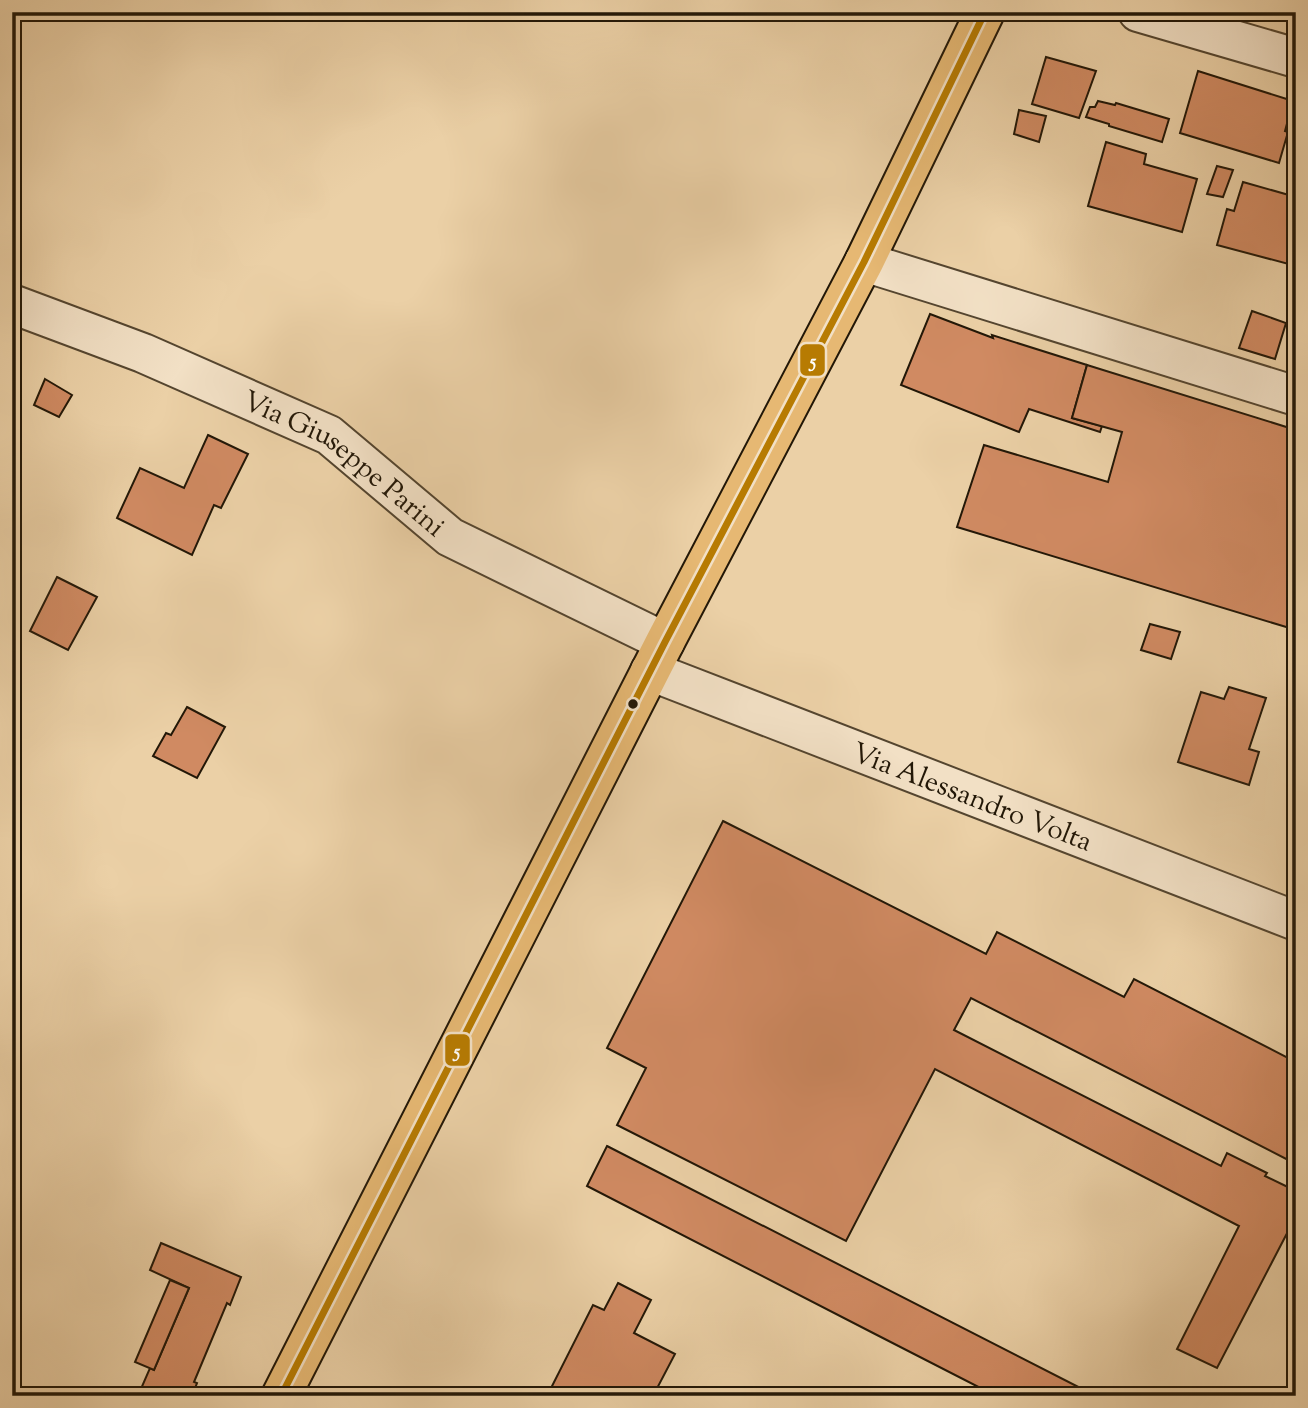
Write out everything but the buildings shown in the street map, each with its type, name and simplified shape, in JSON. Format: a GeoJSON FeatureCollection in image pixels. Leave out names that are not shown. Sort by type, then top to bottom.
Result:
{"type":"FeatureCollection","features":[{"type":"Feature","properties":{"kind":"main road"},"geometry":{"type":"LineString","coordinates":[[281,1396],[657,656],[864,262],[985,12]]}},
{"type":"Feature","properties":{"kind":"street"},"geometry":{"type":"LineString","coordinates":[[1138,12],[1296,58]]}},
{"type":"Feature","properties":{"kind":"street"},"geometry":{"type":"LineString","coordinates":[[864,262],[1296,396]]}},
{"type":"Feature","properties":{"kind":"street","name":"Via Giuseppe Parini"},"geometry":{"type":"LineString","coordinates":[[12,304],[143,353],[329,435],[450,537],[657,656]]}},
{"type":"Feature","properties":{"kind":"street","name":"Via Alessandro Volta"},"geometry":{"type":"LineString","coordinates":[[657,656],[1296,920]]}},
{"type":"Feature","properties":{"kind":"transit line","name":"5"},"geometry":{"type":"LineString","coordinates":[[281,1396],[665,642],[864,262],[985,12]]}}]}
